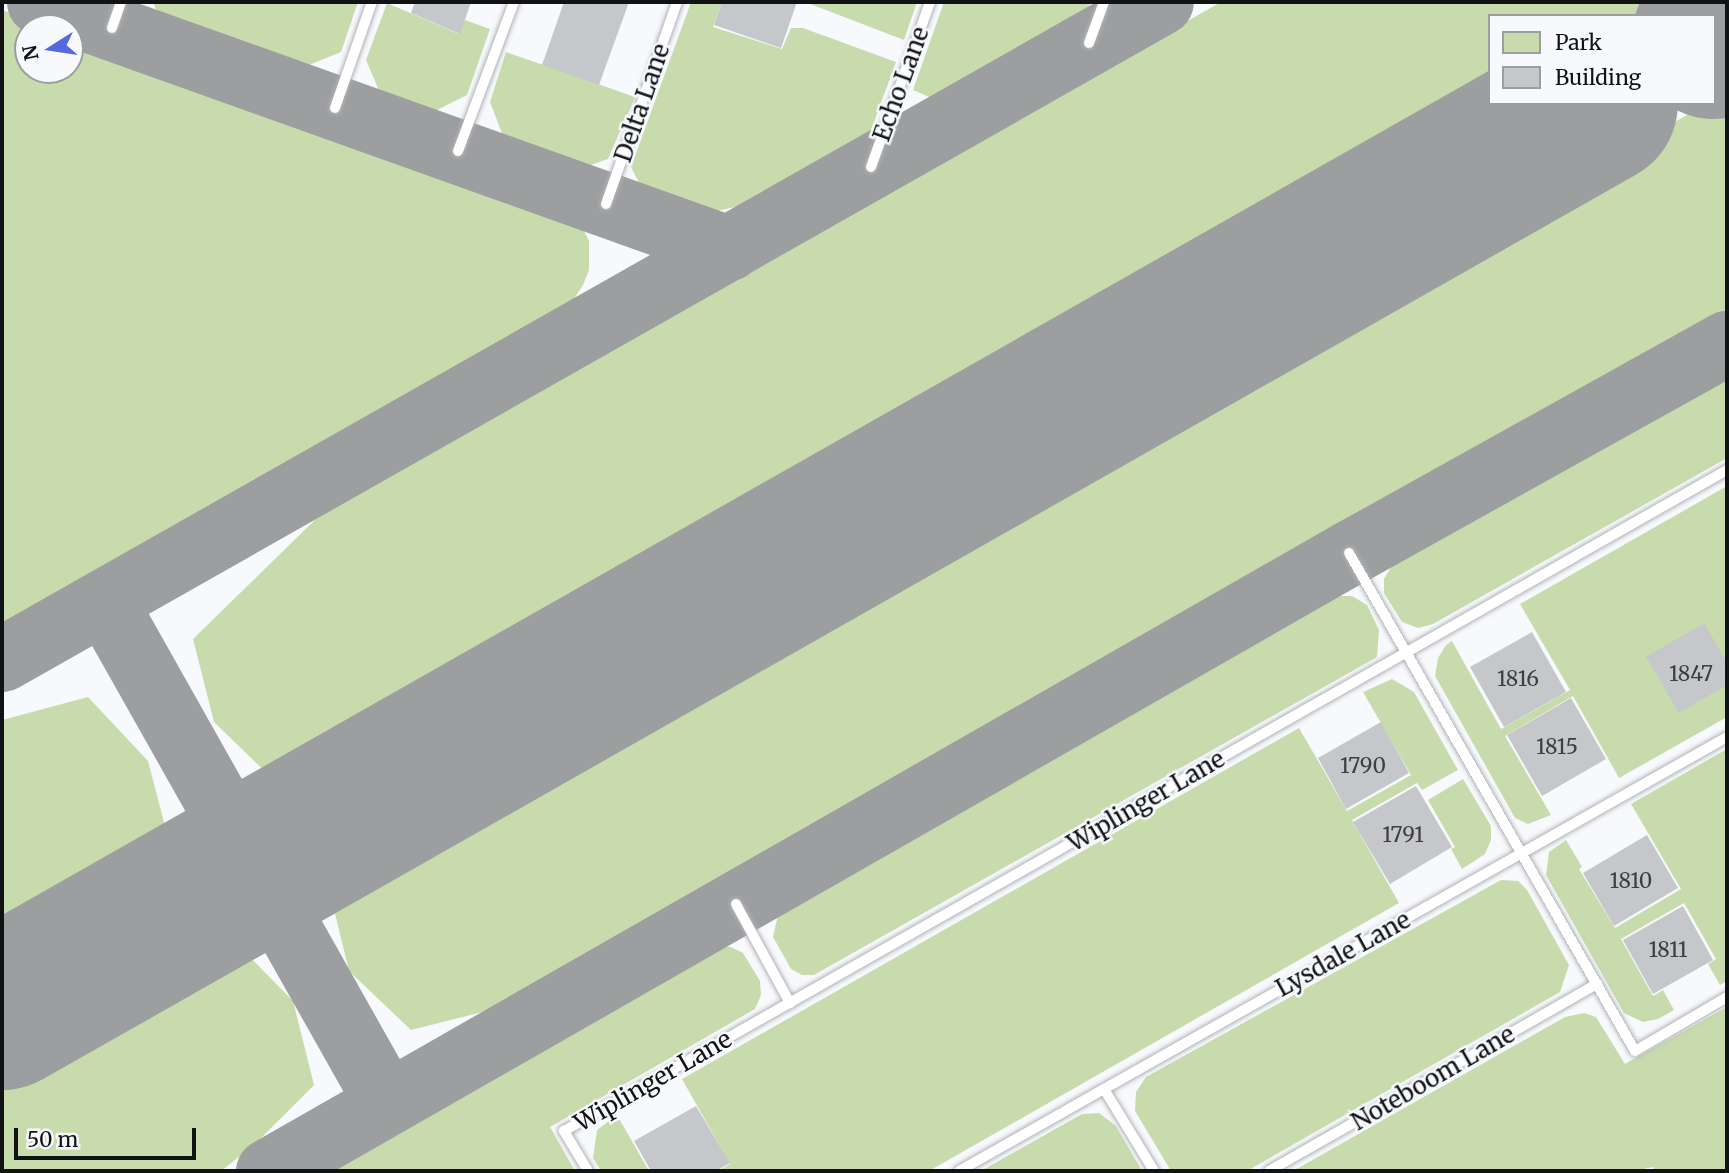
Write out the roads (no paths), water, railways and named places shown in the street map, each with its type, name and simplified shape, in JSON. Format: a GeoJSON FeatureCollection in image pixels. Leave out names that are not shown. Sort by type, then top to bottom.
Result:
{"type":"FeatureCollection","features":[{"type":"Feature","properties":{"kind":"lane"},"geometry":{"type":"LineString","coordinates":[[112,28],[121,2]]}},
{"type":"Feature","properties":{"kind":"lane"},"geometry":{"type":"LineString","coordinates":[[335,108],[372,2]]}},
{"type":"Feature","properties":{"kind":"lane"},"geometry":{"type":"LineString","coordinates":[[458,151],[514,2]]}},
{"type":"Feature","properties":{"kind":"lane","name":"Delta Lane"},"geometry":{"type":"LineString","coordinates":[[606,204],[677,2]]}},
{"type":"Feature","properties":{"kind":"lane","name":"Echo Lane"},"geometry":{"type":"LineString","coordinates":[[871,167],[930,2]]}},
{"type":"Feature","properties":{"kind":"lane"},"geometry":{"type":"LineString","coordinates":[[1089,43],[1104,2]]}},
{"type":"Feature","properties":{"kind":"lane","name":"Wiplinger Lane"},"geometry":{"type":"LineString","coordinates":[[588,1171],[564,1131],[1727,470]]}},
{"type":"Feature","properties":{"kind":"lane"},"geometry":{"type":"LineString","coordinates":[[1349,553],[1635,1051],[1727,998]]}},
{"type":"Feature","properties":{"kind":"lane","name":"Lysdale Lane"},"geometry":{"type":"LineString","coordinates":[[959,1171],[1727,737]]}},
{"type":"Feature","properties":{"kind":"lane"},"geometry":{"type":"LineString","coordinates":[[736,904],[790,1003]]}},
{"type":"Feature","properties":{"kind":"lane","name":"Noteboom Lane"},"geometry":{"type":"LineString","coordinates":[[1269,1171],[1597,984]]}},
{"type":"Feature","properties":{"kind":"lane"},"geometry":{"type":"LineString","coordinates":[[1104,1089],[1154,1171]]}}]}
